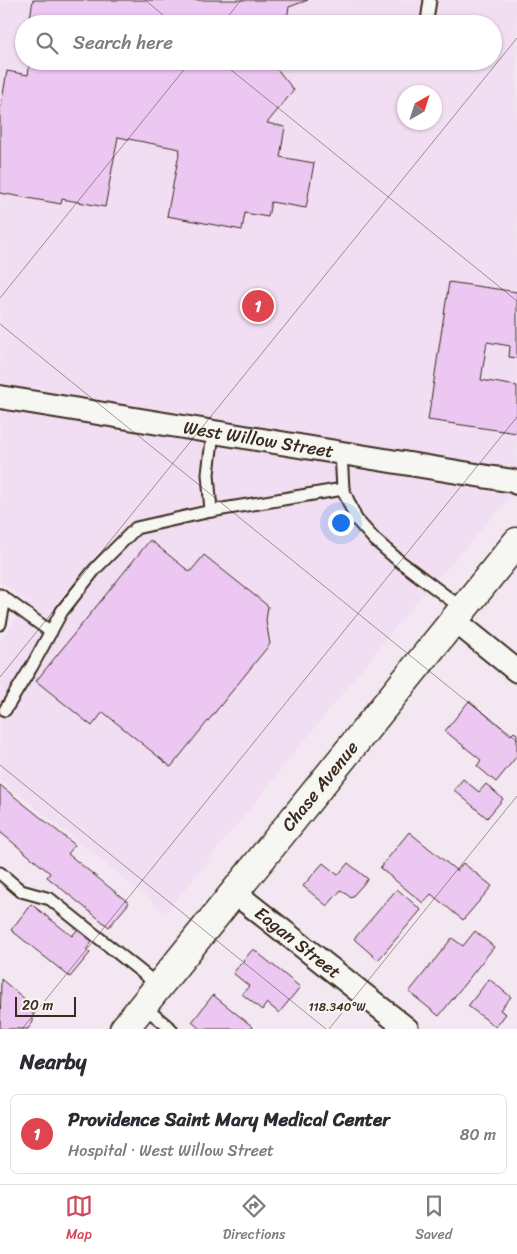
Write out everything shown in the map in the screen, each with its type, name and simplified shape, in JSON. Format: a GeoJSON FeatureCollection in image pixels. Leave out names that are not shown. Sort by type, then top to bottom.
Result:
{"type":"FeatureCollection","features":[{"type":"Feature","properties":{"kind":"street","name":"West Willow Street"},"geometry":{"type":"LineString","coordinates":[[0,397],[342,452],[517,483]]}},
{"type":"Feature","properties":{"kind":"street","name":"Chase Avenue"},"geometry":{"type":"LineString","coordinates":[[124,1029],[236,893],[517,542]]}},
{"type":"Feature","properties":{"kind":"street"},"geometry":{"type":"LineString","coordinates":[[459,615],[517,670]]}},
{"type":"Feature","properties":{"kind":"street","name":"Eagan Street"},"geometry":{"type":"LineString","coordinates":[[236,893],[407,1029]]}},
{"type":"Feature","properties":{"kind":"lane"},"geometry":{"type":"LineString","coordinates":[[428,15],[430,0]]}},
{"type":"Feature","properties":{"kind":"lane"},"geometry":{"type":"LineString","coordinates":[[211,511],[208,474],[213,432]]}},
{"type":"Feature","properties":{"kind":"lane"},"geometry":{"type":"LineString","coordinates":[[342,452],[343,489],[356,519],[374,539],[459,615]]}},
{"type":"Feature","properties":{"kind":"lane"},"geometry":{"type":"LineString","coordinates":[[5,710],[62,611],[89,576],[136,528],[211,511],[343,489]]}},
{"type":"Feature","properties":{"kind":"lane"},"geometry":{"type":"LineString","coordinates":[[0,624],[3,597],[51,632]]}},
{"type":"Feature","properties":{"kind":"lane"},"geometry":{"type":"LineString","coordinates":[[0,873],[22,890],[50,899],[151,996],[171,1029]]}},
{"type":"Feature","properties":{"kind":"shaded area"},"geometry":{"type":"Polygon","coordinates":[[[0,0],[517,0],[517,490],[411,608],[166,913],[0,779],[0,640],[29,603],[0,581],[0,0]]]}},
{"type":"Feature","properties":{"kind":"building"},"geometry":{"type":"Polygon","coordinates":[[[33,0],[308,0],[289,7],[288,15],[30,15],[33,0]]]}},
{"type":"Feature","properties":{"kind":"building"},"geometry":{"type":"Polygon","coordinates":[[[29,70],[278,70],[294,90],[267,123],[285,127],[280,157],[314,163],[306,208],[271,202],[268,217],[245,213],[242,230],[167,216],[180,149],[118,137],[105,207],[62,199],[61,204],[0,193],[0,112],[7,71],[28,75],[29,70]]]}},
{"type":"Feature","properties":{"kind":"building"},"geometry":{"type":"Polygon","coordinates":[[[449,282],[517,292],[517,358],[509,357],[510,346],[487,342],[481,380],[517,386],[517,433],[428,420],[449,282]]]}},
{"type":"Feature","properties":{"kind":"building"},"geometry":{"type":"Polygon","coordinates":[[[150,540],[190,572],[204,555],[268,606],[266,621],[270,644],[171,767],[103,712],[92,726],[36,681],[150,540]]]}},
{"type":"Feature","properties":{"kind":"building"},"geometry":{"type":"Polygon","coordinates":[[[469,701],[511,735],[514,732],[517,734],[517,756],[496,782],[477,766],[481,760],[445,731],[469,701]]]}},
{"type":"Feature","properties":{"kind":"building"},"geometry":{"type":"Polygon","coordinates":[[[463,779],[479,792],[486,784],[503,799],[487,818],[454,790],[463,779]]]}},
{"type":"Feature","properties":{"kind":"building"},"geometry":{"type":"Polygon","coordinates":[[[0,785],[75,845],[68,854],[129,903],[109,927],[47,877],[50,873],[0,832],[0,785]]]}},
{"type":"Feature","properties":{"kind":"building"},"geometry":{"type":"Polygon","coordinates":[[[409,832],[457,871],[463,863],[492,886],[463,920],[431,894],[423,903],[380,868],[409,832]]]}},
{"type":"Feature","properties":{"kind":"building"},"geometry":{"type":"Polygon","coordinates":[[[323,863],[338,875],[348,863],[368,879],[351,898],[341,890],[327,906],[303,886],[323,863]]]}},
{"type":"Feature","properties":{"kind":"building"},"geometry":{"type":"Polygon","coordinates":[[[397,889],[421,910],[378,960],[354,939],[397,889]]]}},
{"type":"Feature","properties":{"kind":"building"},"geometry":{"type":"Polygon","coordinates":[[[31,904],[72,936],[78,929],[93,941],[86,950],[90,953],[70,977],[11,930],[31,904]]]}},
{"type":"Feature","properties":{"kind":"building"},"geometry":{"type":"Polygon","coordinates":[[[475,931],[494,947],[439,1016],[409,992],[452,938],[463,946],[475,931]]]}},
{"type":"Feature","properties":{"kind":"building"},"geometry":{"type":"Polygon","coordinates":[[[253,949],[300,987],[279,1013],[267,1003],[262,1010],[242,994],[249,986],[233,973],[253,949]]]}},
{"type":"Feature","properties":{"kind":"building"},"geometry":{"type":"Polygon","coordinates":[[[1,979],[33,1006],[33,1022],[28,1029],[0,1029],[1,979]]]}},
{"type":"Feature","properties":{"kind":"building"},"geometry":{"type":"Polygon","coordinates":[[[489,979],[511,997],[500,1010],[506,1014],[496,1027],[468,1006],[489,979]]]}},
{"type":"Feature","properties":{"kind":"building"},"geometry":{"type":"Polygon","coordinates":[[[213,995],[253,1027],[252,1029],[200,1029],[192,1022],[213,995]]]}},
{"type":"Feature","properties":{"kind":"place","name":"Providence Saint Mary Medical Center"},"geometry":{"type":"Point","coordinates":[258,306]}}]}
